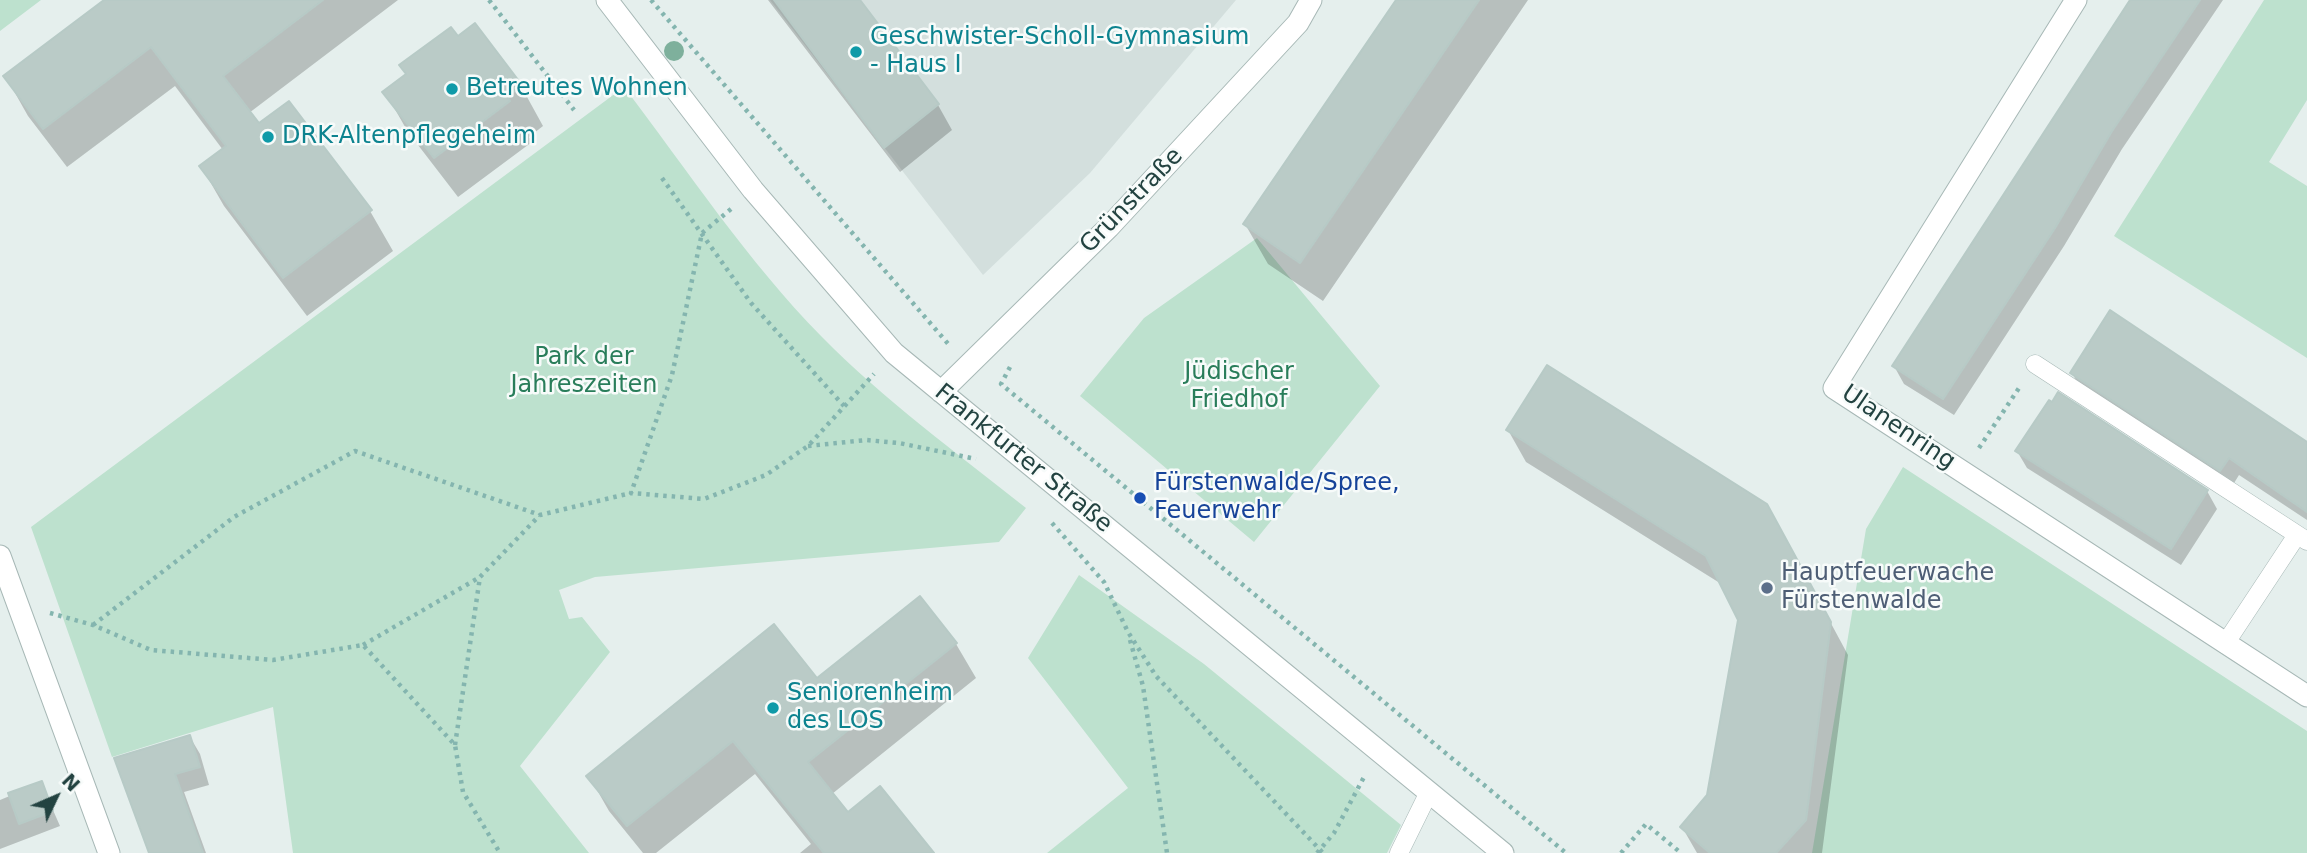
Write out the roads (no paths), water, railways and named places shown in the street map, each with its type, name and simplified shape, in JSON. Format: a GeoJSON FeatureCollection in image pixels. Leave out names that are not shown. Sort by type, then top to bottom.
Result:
{"type":"FeatureCollection","features":[{"type":"Feature","properties":{"kind":"street","name":"Frankfurter Straße"},"geometry":{"type":"LineString","coordinates":[[607,0],[754,190],[894,353],[1503,853]]}},
{"type":"Feature","properties":{"kind":"street","name":"Grünstraße"},"geometry":{"type":"LineString","coordinates":[[941,392],[1109,227],[1298,23],[1311,0]]}},
{"type":"Feature","properties":{"kind":"street","name":"Ulanenring"},"geometry":{"type":"LineString","coordinates":[[2076,0],[1834,388],[2307,696]]}},
{"type":"Feature","properties":{"kind":"street"},"geometry":{"type":"LineString","coordinates":[[0,556],[109,853]]}},
{"type":"Feature","properties":{"kind":"lane"},"geometry":{"type":"LineString","coordinates":[[2035,364],[2302,538],[2225,644]]}},
{"type":"Feature","properties":{"kind":"lane"},"geometry":{"type":"LineString","coordinates":[[1399,853],[1429,792]]}},
{"type":"Feature","properties":{"kind":"place","name":"Geschwister-Scholl-Gymnasium - Haus I"},"geometry":{"type":"Point","coordinates":[856,52]}},
{"type":"Feature","properties":{"kind":"place","name":"Betreutes Wohnen"},"geometry":{"type":"Point","coordinates":[452,89]}},
{"type":"Feature","properties":{"kind":"place","name":"DRK-Altenpflegeheim"},"geometry":{"type":"Point","coordinates":[268,137]}},
{"type":"Feature","properties":{"kind":"place","name":"Fürstenwalde/Spree, Feuerwehr"},"geometry":{"type":"Point","coordinates":[1140,498]}},
{"type":"Feature","properties":{"kind":"place","name":"Hauptfeuerwache Fürstenwalde"},"geometry":{"type":"Point","coordinates":[1767,588]}},
{"type":"Feature","properties":{"kind":"place","name":"Seniorenheim des LOS"},"geometry":{"type":"Point","coordinates":[773,708]}},
{"type":"Feature","properties":{"kind":"park label","name":"Park der Jahreszeiten"},"geometry":{"type":"Point","coordinates":[584,372]}},
{"type":"Feature","properties":{"kind":"park label","name":"Jüdischer Friedhof"},"geometry":{"type":"Point","coordinates":[1239,387]}}]}
